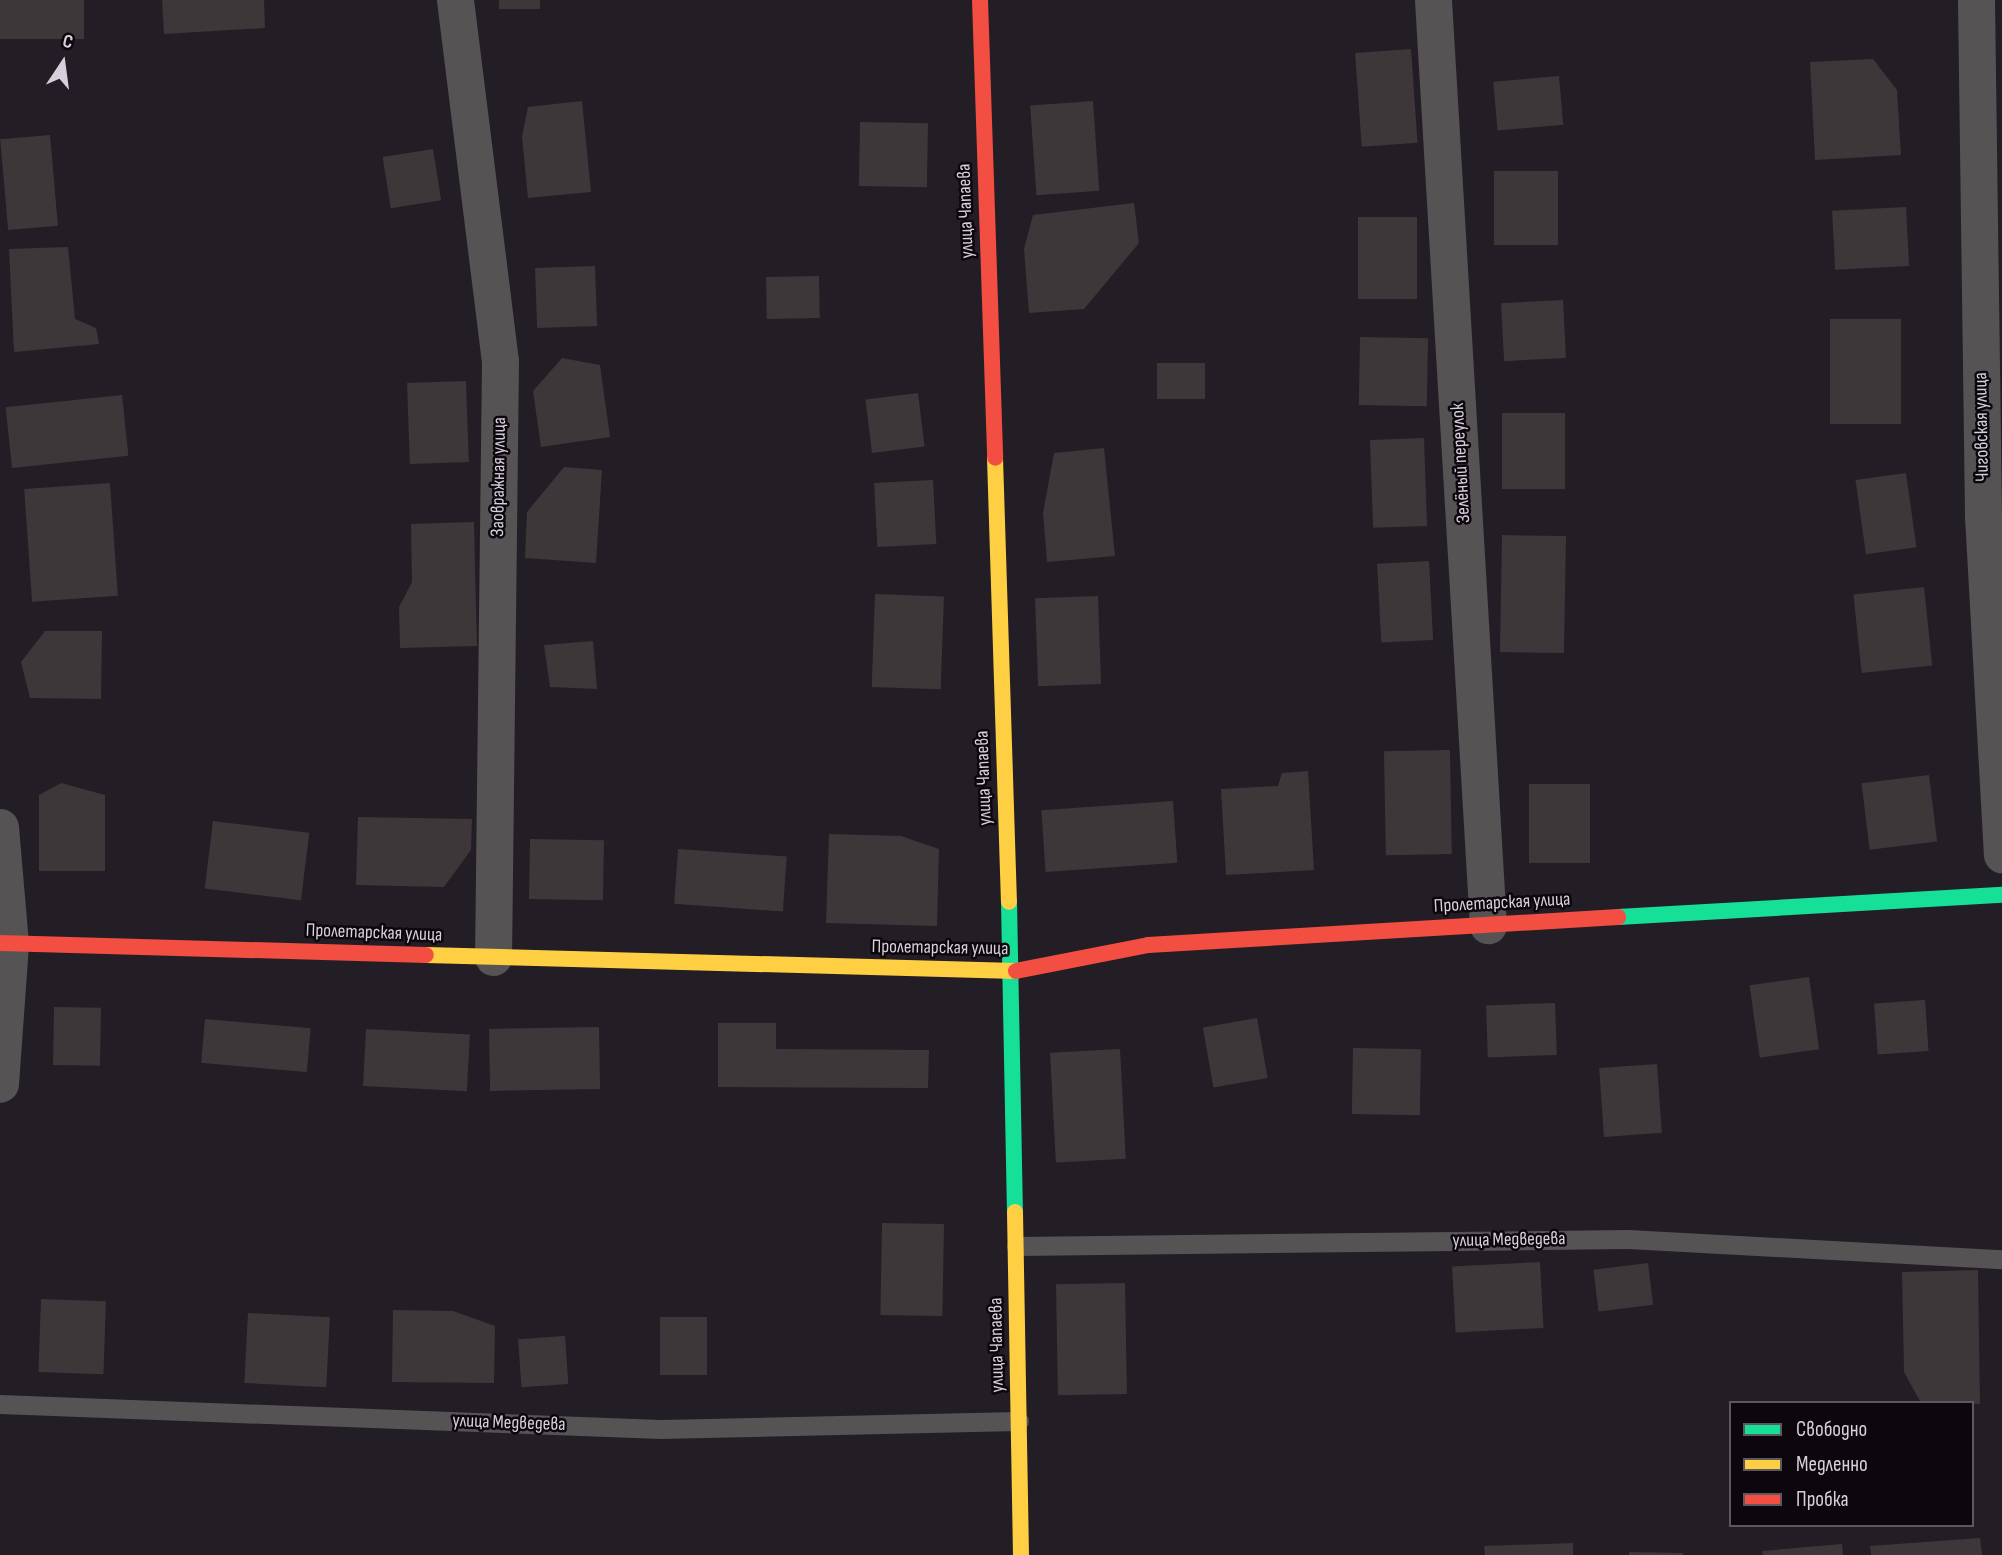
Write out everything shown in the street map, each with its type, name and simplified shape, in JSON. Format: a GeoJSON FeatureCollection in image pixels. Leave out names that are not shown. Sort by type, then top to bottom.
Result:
{"type":"FeatureCollection","features":[{"type":"Feature","properties":{"kind":"street","name":"Заовражная улица"},"geometry":{"type":"LineString","coordinates":[[455,0],[500,360],[494,957]]}},
{"type":"Feature","properties":{"kind":"street","name":"улица Чапаева"},"geometry":{"type":"LineString","coordinates":[[980,0],[1011,972],[1021,1555]]}},
{"type":"Feature","properties":{"kind":"street","name":"Зелёный переулок"},"geometry":{"type":"LineString","coordinates":[[1433,0],[1488,925]]}},
{"type":"Feature","properties":{"kind":"street","name":"Чиговская улица"},"geometry":{"type":"LineString","coordinates":[[1976,0],[1983,516],[2002,853]]}},
{"type":"Feature","properties":{"kind":"street"},"geometry":{"type":"LineString","coordinates":[[0,827],[5,943],[0,1084]]}},
{"type":"Feature","properties":{"kind":"street","name":"Пролетарская улица"},"geometry":{"type":"LineString","coordinates":[[5,943],[1011,972],[1147,945],[2002,895]]}},
{"type":"Feature","properties":{"kind":"lane","name":"улица Медведева"},"geometry":{"type":"LineString","coordinates":[[1016,1245],[1628,1239],[2002,1259]]}},
{"type":"Feature","properties":{"kind":"lane","name":"улица Медведева"},"geometry":{"type":"LineString","coordinates":[[0,1404],[661,1429],[1019,1422]]}},
{"type":"Feature","properties":{"kind":"building"},"geometry":{"type":"Polygon","coordinates":[[[0,0],[84,0],[84,39],[0,39],[0,0]]]}},
{"type":"Feature","properties":{"kind":"building"},"geometry":{"type":"Polygon","coordinates":[[[162,0],[264,0],[265,28],[164,34],[162,0]]]}},
{"type":"Feature","properties":{"kind":"building"},"geometry":{"type":"Polygon","coordinates":[[[499,0],[540,0],[540,9],[499,9],[499,0]]]}},
{"type":"Feature","properties":{"kind":"building"},"geometry":{"type":"Polygon","coordinates":[[[1411,49],[1418,143],[1362,147],[1355,53],[1411,49]]]}},
{"type":"Feature","properties":{"kind":"building"},"geometry":{"type":"Polygon","coordinates":[[[1873,59],[1897,90],[1901,155],[1815,160],[1810,62],[1873,59]]]}},
{"type":"Feature","properties":{"kind":"building"},"geometry":{"type":"Polygon","coordinates":[[[1559,76],[1563,125],[1498,131],[1493,82],[1559,76]]]}},
{"type":"Feature","properties":{"kind":"building"},"geometry":{"type":"Polygon","coordinates":[[[582,101],[591,192],[528,198],[522,137],[528,107],[582,101]]]}},
{"type":"Feature","properties":{"kind":"building"},"geometry":{"type":"Polygon","coordinates":[[[1093,101],[1099,191],[1036,195],[1030,105],[1093,101]]]}},
{"type":"Feature","properties":{"kind":"building"},"geometry":{"type":"Polygon","coordinates":[[[860,122],[928,123],[927,187],[859,186],[860,122]]]}},
{"type":"Feature","properties":{"kind":"building"},"geometry":{"type":"Polygon","coordinates":[[[50,135],[58,226],[8,230],[0,139],[50,135]]]}},
{"type":"Feature","properties":{"kind":"building"},"geometry":{"type":"Polygon","coordinates":[[[433,149],[441,200],[391,208],[383,157],[433,149]]]}},
{"type":"Feature","properties":{"kind":"building"},"geometry":{"type":"Polygon","coordinates":[[[1494,171],[1558,171],[1558,245],[1494,245],[1494,171]]]}},
{"type":"Feature","properties":{"kind":"building"},"geometry":{"type":"Polygon","coordinates":[[[1134,203],[1139,243],[1084,309],[1029,313],[1024,249],[1033,215],[1134,203]]]}},
{"type":"Feature","properties":{"kind":"building"},"geometry":{"type":"Polygon","coordinates":[[[1906,207],[1909,266],[1835,270],[1832,211],[1906,207]]]}},
{"type":"Feature","properties":{"kind":"building"},"geometry":{"type":"Polygon","coordinates":[[[1358,217],[1417,217],[1417,299],[1358,299],[1358,217]]]}},
{"type":"Feature","properties":{"kind":"building"},"geometry":{"type":"Polygon","coordinates":[[[68,247],[75,319],[96,328],[99,344],[14,352],[9,249],[68,247]]]}},
{"type":"Feature","properties":{"kind":"building"},"geometry":{"type":"Polygon","coordinates":[[[595,266],[597,326],[537,328],[535,268],[595,266]]]}},
{"type":"Feature","properties":{"kind":"building"},"geometry":{"type":"Polygon","coordinates":[[[819,276],[820,318],[767,319],[766,277],[819,276]]]}},
{"type":"Feature","properties":{"kind":"building"},"geometry":{"type":"Polygon","coordinates":[[[1563,300],[1566,358],[1504,361],[1501,303],[1563,300]]]}},
{"type":"Feature","properties":{"kind":"building"},"geometry":{"type":"Polygon","coordinates":[[[1830,319],[1901,319],[1901,424],[1830,424],[1830,319]]]}},
{"type":"Feature","properties":{"kind":"building"},"geometry":{"type":"Polygon","coordinates":[[[1360,337],[1428,338],[1427,406],[1359,405],[1360,337]]]}},
{"type":"Feature","properties":{"kind":"building"},"geometry":{"type":"Polygon","coordinates":[[[562,358],[600,365],[610,437],[541,447],[533,391],[562,358]]]}},
{"type":"Feature","properties":{"kind":"building"},"geometry":{"type":"Polygon","coordinates":[[[1157,363],[1205,363],[1205,399],[1157,399],[1157,363]]]}},
{"type":"Feature","properties":{"kind":"building"},"geometry":{"type":"Polygon","coordinates":[[[466,381],[469,462],[410,464],[407,383],[466,381]]]}},
{"type":"Feature","properties":{"kind":"building"},"geometry":{"type":"Polygon","coordinates":[[[918,393],[925,447],[872,453],[865,399],[918,393]]]}},
{"type":"Feature","properties":{"kind":"building"},"geometry":{"type":"Polygon","coordinates":[[[122,395],[128,456],[12,468],[6,407],[122,395]]]}},
{"type":"Feature","properties":{"kind":"building"},"geometry":{"type":"Polygon","coordinates":[[[1502,413],[1565,413],[1565,489],[1502,489],[1502,413]]]}},
{"type":"Feature","properties":{"kind":"building"},"geometry":{"type":"Polygon","coordinates":[[[1424,438],[1427,526],[1373,528],[1370,440],[1424,438]]]}},
{"type":"Feature","properties":{"kind":"building"},"geometry":{"type":"Polygon","coordinates":[[[1104,448],[1115,556],[1047,562],[1043,513],[1054,453],[1104,448]]]}},
{"type":"Feature","properties":{"kind":"building"},"geometry":{"type":"Polygon","coordinates":[[[564,467],[602,470],[596,563],[525,558],[527,512],[564,467]]]}},
{"type":"Feature","properties":{"kind":"building"},"geometry":{"type":"Polygon","coordinates":[[[1906,473],[1916,547],[1866,554],[1855,480],[1906,473]]]}},
{"type":"Feature","properties":{"kind":"building"},"geometry":{"type":"Polygon","coordinates":[[[933,480],[936,544],[877,547],[874,483],[933,480]]]}},
{"type":"Feature","properties":{"kind":"building"},"geometry":{"type":"Polygon","coordinates":[[[110,483],[118,596],[32,602],[24,489],[110,483]]]}},
{"type":"Feature","properties":{"kind":"building"},"geometry":{"type":"Polygon","coordinates":[[[474,522],[477,646],[400,648],[399,607],[412,582],[411,524],[474,522]]]}},
{"type":"Feature","properties":{"kind":"building"},"geometry":{"type":"Polygon","coordinates":[[[1502,535],[1566,536],[1564,653],[1500,652],[1502,535]]]}},
{"type":"Feature","properties":{"kind":"building"},"geometry":{"type":"Polygon","coordinates":[[[1429,561],[1433,640],[1381,643],[1377,564],[1429,561]]]}},
{"type":"Feature","properties":{"kind":"building"},"geometry":{"type":"Polygon","coordinates":[[[1924,587],[1932,666],[1862,673],[1853,594],[1924,587]]]}},
{"type":"Feature","properties":{"kind":"building"},"geometry":{"type":"Polygon","coordinates":[[[875,594],[944,596],[941,689],[872,687],[875,594]]]}},
{"type":"Feature","properties":{"kind":"building"},"geometry":{"type":"Polygon","coordinates":[[[1098,596],[1101,684],[1038,686],[1035,598],[1098,596]]]}},
{"type":"Feature","properties":{"kind":"building"},"geometry":{"type":"Polygon","coordinates":[[[45,631],[102,631],[101,699],[30,698],[21,662],[45,631]]]}},
{"type":"Feature","properties":{"kind":"building"},"geometry":{"type":"Polygon","coordinates":[[[593,641],[597,689],[550,687],[544,645],[593,641]]]}},
{"type":"Feature","properties":{"kind":"building"},"geometry":{"type":"Polygon","coordinates":[[[1450,750],[1452,854],[1386,855],[1384,751],[1450,750]]]}},
{"type":"Feature","properties":{"kind":"building"},"geometry":{"type":"Polygon","coordinates":[[[1308,771],[1314,870],[1226,875],[1221,789],[1278,786],[1282,773],[1308,771]]]}},
{"type":"Feature","properties":{"kind":"building"},"geometry":{"type":"Polygon","coordinates":[[[1929,775],[1937,842],[1870,850],[1862,783],[1929,775]]]}},
{"type":"Feature","properties":{"kind":"building"},"geometry":{"type":"Polygon","coordinates":[[[61,783],[105,795],[105,871],[39,871],[39,795],[61,783]]]}},
{"type":"Feature","properties":{"kind":"building"},"geometry":{"type":"Polygon","coordinates":[[[1529,784],[1590,784],[1590,863],[1529,863],[1529,784]]]}},
{"type":"Feature","properties":{"kind":"building"},"geometry":{"type":"Polygon","coordinates":[[[1173,801],[1177,863],[1046,872],[1041,810],[1173,801]]]}},
{"type":"Feature","properties":{"kind":"building"},"geometry":{"type":"Polygon","coordinates":[[[358,817],[472,819],[471,850],[444,887],[356,885],[358,817]]]}},
{"type":"Feature","properties":{"kind":"building"},"geometry":{"type":"Polygon","coordinates":[[[213,821],[309,833],[301,900],[205,888],[213,821]]]}},
{"type":"Feature","properties":{"kind":"building"},"geometry":{"type":"Polygon","coordinates":[[[829,834],[901,836],[939,849],[937,926],[826,923],[829,834]]]}},
{"type":"Feature","properties":{"kind":"building"},"geometry":{"type":"Polygon","coordinates":[[[530,839],[604,840],[603,900],[529,899],[530,839]]]}},
{"type":"Feature","properties":{"kind":"building"},"geometry":{"type":"Polygon","coordinates":[[[678,849],[787,857],[783,911],[674,904],[678,849]]]}},
{"type":"Feature","properties":{"kind":"building"},"geometry":{"type":"Polygon","coordinates":[[[1809,977],[1819,1049],[1760,1058],[1750,985],[1809,977]]]}},
{"type":"Feature","properties":{"kind":"building"},"geometry":{"type":"Polygon","coordinates":[[[1925,1000],[1929,1051],[1878,1054],[1874,1004],[1925,1000]]]}},
{"type":"Feature","properties":{"kind":"building"},"geometry":{"type":"Polygon","coordinates":[[[1555,1003],[1557,1055],[1488,1057],[1486,1005],[1555,1003]]]}},
{"type":"Feature","properties":{"kind":"building"},"geometry":{"type":"Polygon","coordinates":[[[54,1007],[101,1008],[100,1066],[53,1065],[54,1007]]]}},
{"type":"Feature","properties":{"kind":"building"},"geometry":{"type":"Polygon","coordinates":[[[1257,1018],[1268,1078],[1213,1088],[1203,1028],[1257,1018]]]}},
{"type":"Feature","properties":{"kind":"building"},"geometry":{"type":"Polygon","coordinates":[[[205,1019],[311,1028],[307,1072],[201,1063],[205,1019]]]}},
{"type":"Feature","properties":{"kind":"building"},"geometry":{"type":"Polygon","coordinates":[[[718,1023],[776,1023],[776,1049],[929,1050],[928,1088],[718,1087],[718,1023]]]}},
{"type":"Feature","properties":{"kind":"building"},"geometry":{"type":"Polygon","coordinates":[[[599,1027],[600,1089],[490,1091],[489,1029],[599,1027]]]}},
{"type":"Feature","properties":{"kind":"building"},"geometry":{"type":"Polygon","coordinates":[[[366,1029],[470,1034],[467,1091],[363,1086],[366,1029]]]}},
{"type":"Feature","properties":{"kind":"building"},"geometry":{"type":"Polygon","coordinates":[[[1353,1048],[1421,1049],[1420,1115],[1352,1114],[1353,1048]]]}},
{"type":"Feature","properties":{"kind":"building"},"geometry":{"type":"Polygon","coordinates":[[[1120,1049],[1126,1159],[1056,1163],[1050,1053],[1120,1049]]]}},
{"type":"Feature","properties":{"kind":"building"},"geometry":{"type":"Polygon","coordinates":[[[1657,1064],[1662,1133],[1604,1137],[1599,1068],[1657,1064]]]}},
{"type":"Feature","properties":{"kind":"building"},"geometry":{"type":"Polygon","coordinates":[[[882,1223],[944,1224],[942,1316],[880,1315],[882,1223]]]}},
{"type":"Feature","properties":{"kind":"building"},"geometry":{"type":"Polygon","coordinates":[[[1540,1262],[1543,1328],[1456,1333],[1452,1267],[1540,1262]]]}},
{"type":"Feature","properties":{"kind":"building"},"geometry":{"type":"Polygon","coordinates":[[[1648,1263],[1653,1305],[1599,1311],[1593,1270],[1648,1263]]]}},
{"type":"Feature","properties":{"kind":"building"},"geometry":{"type":"Polygon","coordinates":[[[1978,1270],[1980,1404],[1974,1404],[1974,1401],[1920,1401],[1904,1372],[1902,1272],[1978,1270]]]}},
{"type":"Feature","properties":{"kind":"building"},"geometry":{"type":"Polygon","coordinates":[[[1125,1283],[1127,1394],[1058,1395],[1056,1284],[1125,1283]]]}},
{"type":"Feature","properties":{"kind":"building"},"geometry":{"type":"Polygon","coordinates":[[[41,1299],[106,1301],[103,1374],[38,1372],[41,1299]]]}},
{"type":"Feature","properties":{"kind":"building"},"geometry":{"type":"Polygon","coordinates":[[[393,1310],[453,1311],[495,1326],[494,1383],[392,1382],[393,1310]]]}},
{"type":"Feature","properties":{"kind":"building"},"geometry":{"type":"Polygon","coordinates":[[[248,1313],[330,1317],[326,1387],[244,1383],[248,1313]]]}},
{"type":"Feature","properties":{"kind":"building"},"geometry":{"type":"Polygon","coordinates":[[[660,1317],[707,1317],[707,1375],[660,1375],[660,1317]]]}},
{"type":"Feature","properties":{"kind":"building"},"geometry":{"type":"Polygon","coordinates":[[[565,1336],[568,1384],[521,1387],[518,1339],[565,1336]]]}},
{"type":"Feature","properties":{"kind":"building"},"geometry":{"type":"Polygon","coordinates":[[[1980,1538],[1982,1555],[1871,1555],[1870,1546],[1980,1538]]]}},
{"type":"Feature","properties":{"kind":"building"},"geometry":{"type":"Polygon","coordinates":[[[1573,1543],[1573,1555],[1485,1555],[1484,1546],[1573,1543]]]}},
{"type":"Feature","properties":{"kind":"building"},"geometry":{"type":"Polygon","coordinates":[[[1842,1544],[1843,1555],[1763,1555],[1762,1551],[1842,1544]]]}},
{"type":"Feature","properties":{"kind":"building"},"geometry":{"type":"Polygon","coordinates":[[[1629,1552],[1683,1553],[1683,1555],[1629,1555],[1629,1552]]]}},
{"type":"Feature","properties":{"kind":"traffic: fast"},"geometry":{"type":"LineString","coordinates":[[1618,917],[2002,895]]}},
{"type":"Feature","properties":{"kind":"traffic: fast"},"geometry":{"type":"LineString","coordinates":[[1009,902],[1015,1212]]}},
{"type":"Feature","properties":{"kind":"traffic: slow"},"geometry":{"type":"LineString","coordinates":[[995,458],[1009,902]]}},
{"type":"Feature","properties":{"kind":"traffic: slow"},"geometry":{"type":"LineString","coordinates":[[426,955],[1016,971]]}},
{"type":"Feature","properties":{"kind":"traffic: slow"},"geometry":{"type":"LineString","coordinates":[[1015,1212],[1021,1555]]}},
{"type":"Feature","properties":{"kind":"traffic: jam"},"geometry":{"type":"LineString","coordinates":[[980,0],[995,458]]}},
{"type":"Feature","properties":{"kind":"traffic: jam"},"geometry":{"type":"LineString","coordinates":[[1016,971],[1148,945],[1618,917]]}},
{"type":"Feature","properties":{"kind":"traffic: jam"},"geometry":{"type":"LineString","coordinates":[[0,943],[426,955]]}}]}
